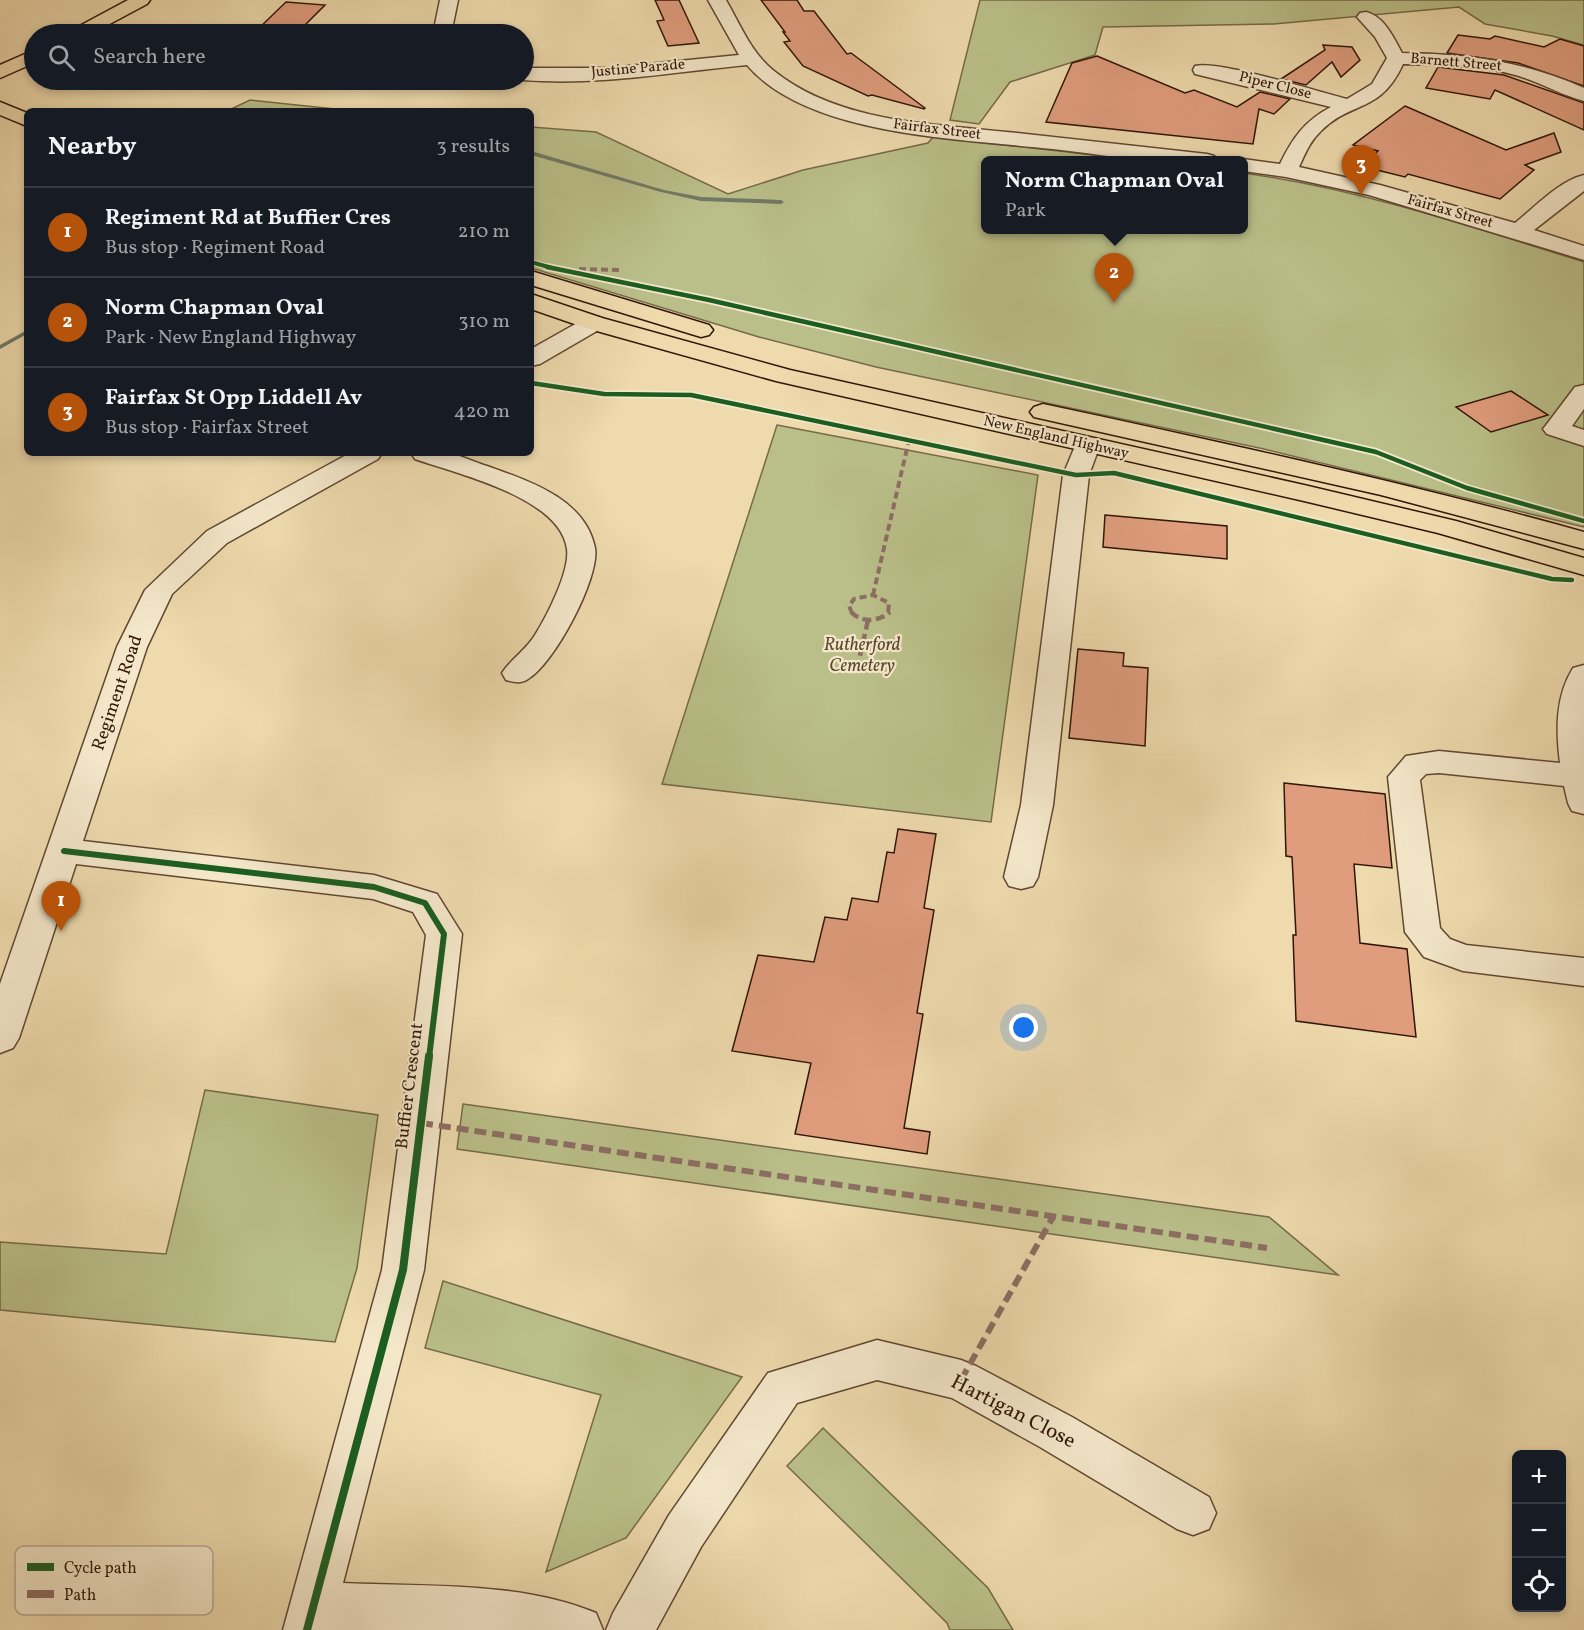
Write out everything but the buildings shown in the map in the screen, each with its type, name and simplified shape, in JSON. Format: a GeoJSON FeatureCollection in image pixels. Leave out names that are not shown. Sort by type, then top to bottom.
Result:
{"type":"FeatureCollection","features":[{"type":"Feature","properties":{"kind":"main road"},"geometry":{"type":"LineString","coordinates":[[97,24],[141,0]]}},
{"type":"Feature","properties":{"kind":"main road"},"geometry":{"type":"LineString","coordinates":[[0,63],[24,57]]}},
{"type":"Feature","properties":{"kind":"main road"},"geometry":{"type":"LineString","coordinates":[[0,72],[24,59]]}},
{"type":"Feature","properties":{"kind":"main road"},"geometry":{"type":"LineString","coordinates":[[0,108],[24,119]]}},
{"type":"Feature","properties":{"kind":"main road"},"geometry":{"type":"LineString","coordinates":[[0,126],[24,132]]}},
{"type":"Feature","properties":{"kind":"main road","name":"New England Highway"},"geometry":{"type":"LineString","coordinates":[[534,279],[819,363],[1376,486],[1479,511],[1584,541]]}},
{"type":"Feature","properties":{"kind":"main road"},"geometry":{"type":"LineString","coordinates":[[534,288],[591,306],[600,318],[594,323]]}},
{"type":"Feature","properties":{"kind":"main road","name":"New England Highway"},"geometry":{"type":"LineString","coordinates":[[534,302],[594,323],[785,376],[1435,524],[1584,567]]}},
{"type":"Feature","properties":{"kind":"main road"},"geometry":{"type":"LineString","coordinates":[[1087,445],[1120,437],[1148,435]]}},
{"type":"Feature","properties":{"kind":"street"},"geometry":{"type":"LineString","coordinates":[[444,24],[449,0]]}},
{"type":"Feature","properties":{"kind":"street","name":"Fairfax Street"},"geometry":{"type":"LineString","coordinates":[[717,0],[752,59],[766,74],[805,98],[847,113],[889,124],[1172,156]]}},
{"type":"Feature","properties":{"kind":"street"},"geometry":{"type":"LineString","coordinates":[[1287,170],[1307,133],[1319,122],[1347,105],[1371,95],[1383,83],[1396,58],[1383,34],[1366,17]]}},
{"type":"Feature","properties":{"kind":"street","name":"Barnett Street"},"geometry":{"type":"LineString","coordinates":[[1396,58],[1472,62],[1515,69],[1584,95]]}},
{"type":"Feature","properties":{"kind":"street","name":"Justine Parade"},"geometry":{"type":"LineString","coordinates":[[534,75],[590,74],[752,59]]}},
{"type":"Feature","properties":{"kind":"street","name":"Piper Close"},"geometry":{"type":"LineString","coordinates":[[1202,70],[1239,77],[1347,105]]}},
{"type":"Feature","properties":{"kind":"street","name":"Fairfax Street"},"geometry":{"type":"LineString","coordinates":[[1248,166],[1287,170],[1342,182],[1584,253]]}},
{"type":"Feature","properties":{"kind":"street"},"geometry":{"type":"LineString","coordinates":[[1518,232],[1557,199],[1584,181]]}},
{"type":"Feature","properties":{"kind":"street"},"geometry":{"type":"LineString","coordinates":[[534,357],[594,323]]}},
{"type":"Feature","properties":{"kind":"street"},"geometry":{"type":"LineString","coordinates":[[534,333],[561,342]]}},
{"type":"Feature","properties":{"kind":"street"},"geometry":{"type":"LineString","coordinates":[[1584,392],[1556,429],[1584,438]]}},
{"type":"Feature","properties":{"kind":"street"},"geometry":{"type":"LineString","coordinates":[[1021,877],[1037,805],[1076,475],[1087,445]]}},
{"type":"Feature","properties":{"kind":"street","name":"Regiment Road"},"geometry":{"type":"LineString","coordinates":[[0,1038],[132,647],[159,590],[217,537],[364,456]]}},
{"type":"Feature","properties":{"kind":"street"},"geometry":{"type":"LineString","coordinates":[[432,456],[523,491],[560,511],[574,531],[582,550],[574,583],[555,629],[540,653],[517,673]]}},
{"type":"Feature","properties":{"kind":"street"},"geometry":{"type":"LineString","coordinates":[[1584,675],[1574,722],[1573,747],[1581,789],[1439,762],[1417,764],[1404,777],[1423,932],[1437,948],[1463,958],[1584,972]]}},
{"type":"Feature","properties":{"kind":"street","name":"Buffier Crescent"},"geometry":{"type":"LineString","coordinates":[[64,851],[374,887],[425,903],[444,934],[403,1270],[311,1618]]}},
{"type":"Feature","properties":{"kind":"street","name":"Hartigan Close"},"geometry":{"type":"LineString","coordinates":[[630,1630],[685,1531],[783,1387],[877,1360],[961,1380],[1056,1431],[1193,1513]]}},
{"type":"Feature","properties":{"kind":"street"},"geometry":{"type":"LineString","coordinates":[[311,1618],[501,1614],[579,1630]]}},
{"type":"Feature","properties":{"kind":"green space"},"geometry":{"type":"Polygon","coordinates":[[[980,0],[1584,0],[1584,45],[1552,36],[1485,24],[1459,7],[1274,24],[1103,27],[1095,55],[1010,82],[979,124],[950,120],[980,0]]]}},
{"type":"Feature","properties":{"kind":"green space"},"geometry":{"type":"Polygon","coordinates":[[[250,100],[326,108],[233,108],[250,100]]]}},
{"type":"Feature","properties":{"kind":"green space"},"geometry":{"type":"Polygon","coordinates":[[[534,127],[596,132],[728,194],[803,170],[928,143],[933,137],[1104,156],[981,156],[981,234],[1248,234],[1248,174],[1330,189],[1415,210],[1584,262],[1584,527],[1264,449],[876,367],[759,337],[534,269],[534,127]]]}},
{"type":"Feature","properties":{"kind":"green space","name":"Rutherford Cemetery"},"geometry":{"type":"Polygon","coordinates":[[[777,425],[1038,475],[991,822],[662,784],[777,425]]]}},
{"type":"Feature","properties":{"kind":"green space"},"geometry":{"type":"Polygon","coordinates":[[[205,1090],[378,1115],[357,1268],[335,1342],[0,1310],[0,1242],[166,1254],[205,1090]]]}},
{"type":"Feature","properties":{"kind":"green space"},"geometry":{"type":"Polygon","coordinates":[[[463,1104],[1269,1217],[1338,1275],[457,1149],[463,1104]]]}},
{"type":"Feature","properties":{"kind":"green space"},"geometry":{"type":"Polygon","coordinates":[[[443,1281],[742,1377],[626,1538],[546,1572],[601,1395],[425,1348],[443,1281]]]}},
{"type":"Feature","properties":{"kind":"green space"},"geometry":{"type":"Polygon","coordinates":[[[823,1428],[988,1588],[1013,1630],[950,1630],[947,1623],[787,1466],[823,1428]]]}},
{"type":"Feature","properties":{"kind":"waterway"},"geometry":{"type":"LineString","coordinates":[[534,154],[663,191],[701,199],[781,202]]}},
{"type":"Feature","properties":{"kind":"waterway"},"geometry":{"type":"LineString","coordinates":[[0,347],[24,334]]}},
{"type":"Feature","properties":{"kind":"marked path"},"geometry":{"type":"LineString","coordinates":[[579,269],[620,270]]}},
{"type":"Feature","properties":{"kind":"marked path"},"geometry":{"type":"LineString","coordinates":[[873,595],[909,440]]}},
{"type":"Feature","properties":{"kind":"marked path"},"geometry":{"type":"LineString","coordinates":[[873,595],[889,603],[890,612],[886,616],[871,620],[861,619],[852,614],[849,606],[854,599],[873,595]]}},
{"type":"Feature","properties":{"kind":"marked path"},"geometry":{"type":"LineString","coordinates":[[857,669],[868,620]]}},
{"type":"Feature","properties":{"kind":"marked path"},"geometry":{"type":"LineString","coordinates":[[421,1123],[1267,1248]]}},
{"type":"Feature","properties":{"kind":"marked path"},"geometry":{"type":"LineString","coordinates":[[961,1380],[1053,1217]]}},
{"type":"Feature","properties":{"kind":"cycle path"},"geometry":{"type":"LineString","coordinates":[[534,263],[561,271],[709,300],[1376,452],[1467,488],[1584,521]]}},
{"type":"Feature","properties":{"kind":"cycle path"},"geometry":{"type":"LineString","coordinates":[[534,383],[604,394],[691,395],[1076,475],[1114,473],[1552,579],[1572,580]]}},
{"type":"Feature","properties":{"kind":"cycle path"},"geometry":{"type":"LineString","coordinates":[[64,851],[374,887],[425,903],[444,934],[403,1270],[307,1630]]}},
{"type":"Feature","properties":{"kind":"place","name":"Fairfax St Opp Liddell Av"},"geometry":{"type":"Point","coordinates":[1361,195]}},
{"type":"Feature","properties":{"kind":"place","name":"Norm Chapman Oval"},"geometry":{"type":"Point","coordinates":[1114,303]}},
{"type":"Feature","properties":{"kind":"place","name":"Regiment Rd at Buffier Cres"},"geometry":{"type":"Point","coordinates":[61,931]}}]}
